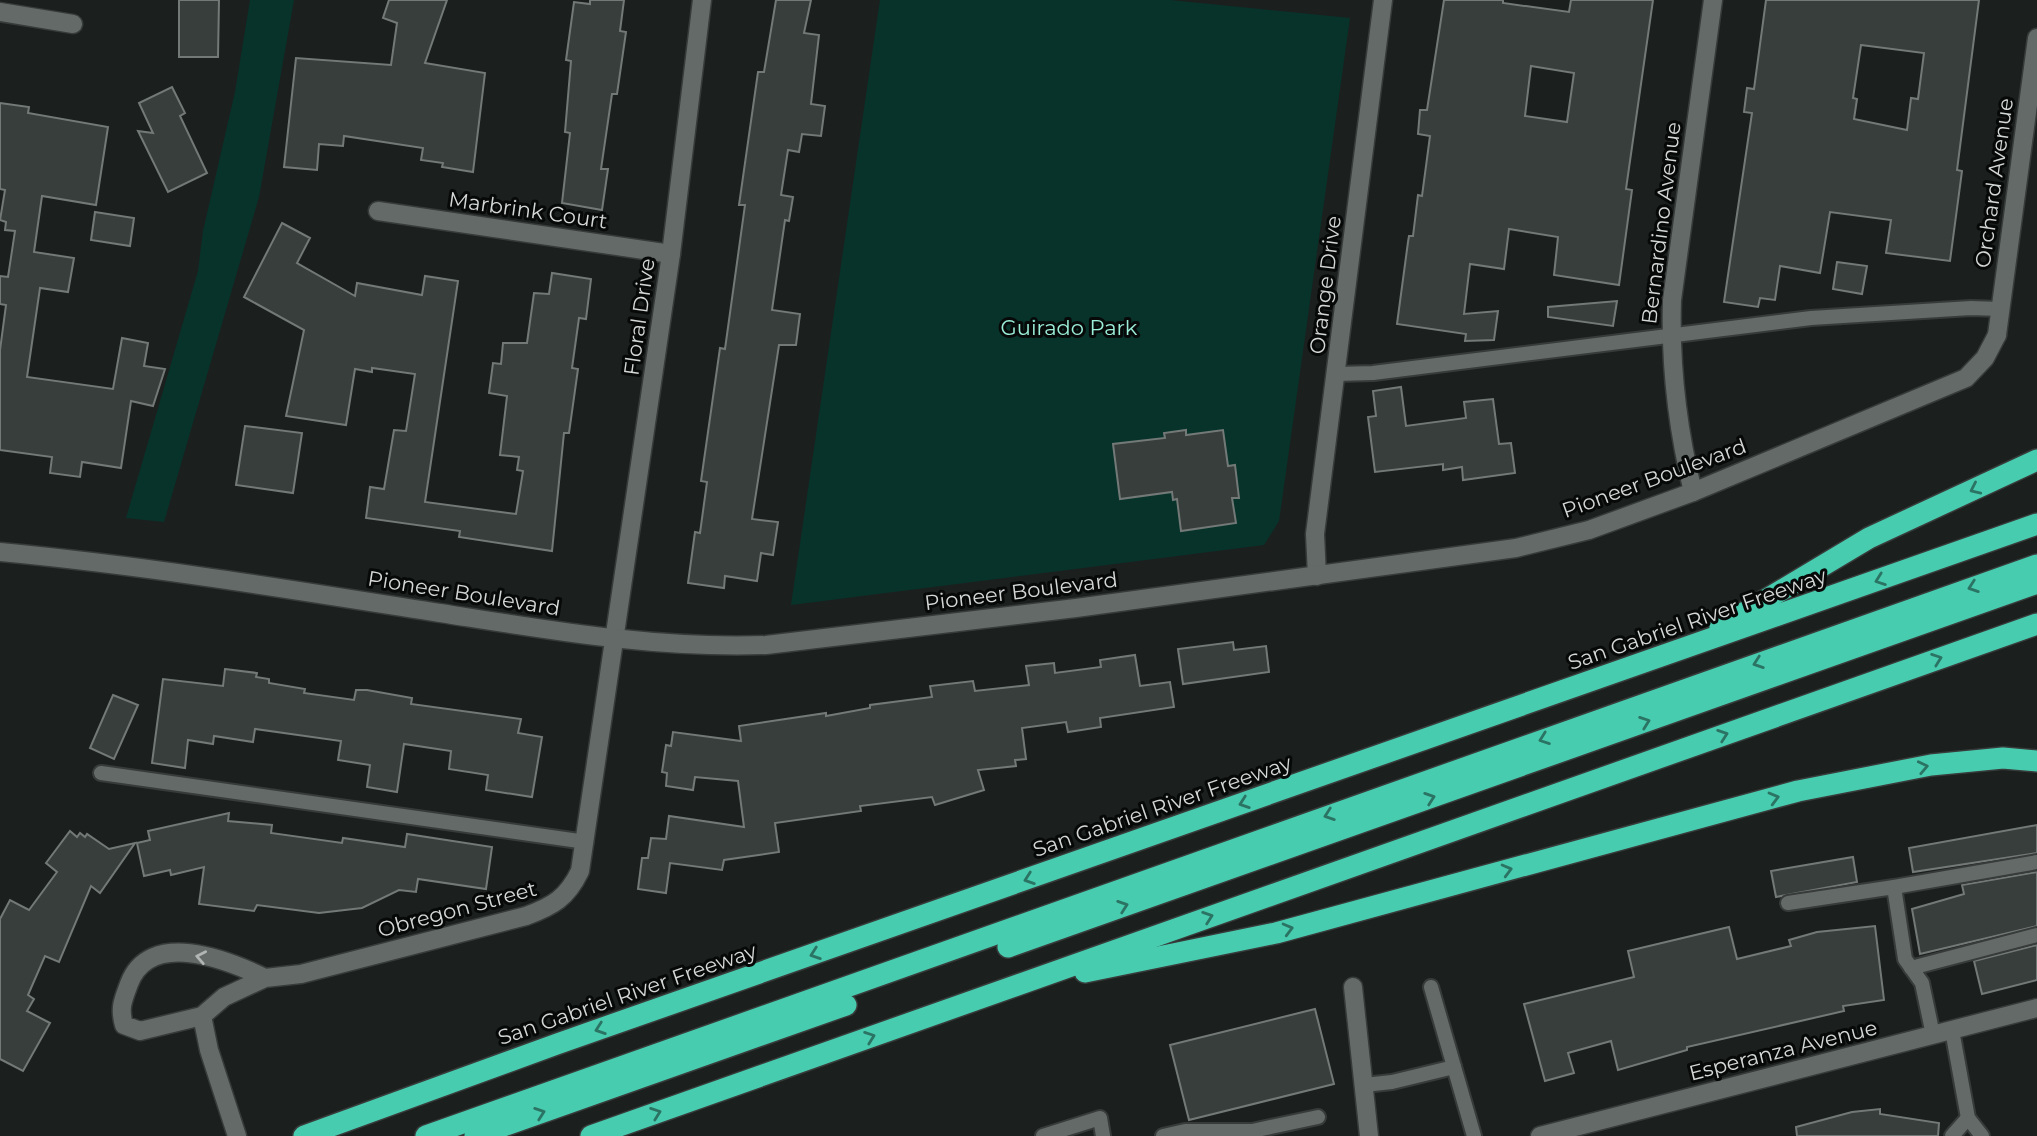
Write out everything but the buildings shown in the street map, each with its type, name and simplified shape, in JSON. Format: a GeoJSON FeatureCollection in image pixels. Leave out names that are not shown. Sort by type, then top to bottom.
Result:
{"type":"FeatureCollection","features":[{"type":"Feature","properties":{"kind":"highway"},"geometry":{"type":"LineString","coordinates":[[1679,652],[1869,538],[2037,460]]}},
{"type":"Feature","properties":{"kind":"highway","name":"San Gabriel River Freeway"},"geometry":{"type":"LineString","coordinates":[[304,1136],[557,1044],[2037,524]]}},
{"type":"Feature","properties":{"kind":"highway"},"geometry":{"type":"LineString","coordinates":[[426,1136],[2037,565]]}},
{"type":"Feature","properties":{"kind":"highway"},"geometry":{"type":"LineString","coordinates":[[475,1136],[2037,583]]}},
{"type":"Feature","properties":{"kind":"highway"},"geometry":{"type":"LineString","coordinates":[[592,1136],[2037,624]]}},
{"type":"Feature","properties":{"kind":"highway"},"geometry":{"type":"LineString","coordinates":[[1005,988],[1276,933],[1798,791],[1931,765],[2003,758],[2037,761]]}},
{"type":"Feature","properties":{"kind":"street","name":"Floral Drive"},"geometry":{"type":"LineString","coordinates":[[613,640],[671,254],[702,0]]}},
{"type":"Feature","properties":{"kind":"street","name":"Orange Drive"},"geometry":{"type":"LineString","coordinates":[[1317,576],[1315,534],[1338,374],[1383,0]]}},
{"type":"Feature","properties":{"kind":"street","name":"Bernardino Avenue"},"geometry":{"type":"LineString","coordinates":[[1693,492],[1685,460],[1670,336],[1672,300],[1713,0]]}},
{"type":"Feature","properties":{"kind":"street"},"geometry":{"type":"LineString","coordinates":[[0,12],[73,23]]}},
{"type":"Feature","properties":{"kind":"street","name":"Orchard Avenue"},"geometry":{"type":"LineString","coordinates":[[1997,335],[2037,38]]}},
{"type":"Feature","properties":{"kind":"street","name":"Marbrink Court"},"geometry":{"type":"LineString","coordinates":[[378,211],[671,254]]}},
{"type":"Feature","properties":{"kind":"street","name":"Pioneer Boulevard"},"geometry":{"type":"LineString","coordinates":[[0,552],[137,565],[613,640],[710,647],[766,645],[1317,576],[1516,548],[1588,530],[1693,492],[1966,378],[1985,358],[1997,335]]}},
{"type":"Feature","properties":{"kind":"street","name":"Obregon Street"},"geometry":{"type":"LineString","coordinates":[[265,978],[235,963],[176,952],[154,954],[135,967],[119,1010],[124,1025],[140,1031],[202,1016],[224,997],[265,978],[328,967],[526,916],[555,906],[571,889],[580,871],[613,640]]}},
{"type":"Feature","properties":{"kind":"street"},"geometry":{"type":"LineString","coordinates":[[1353,987],[1369,1136]]}},
{"type":"Feature","properties":{"kind":"street","name":"Esperanza Avenue"},"geometry":{"type":"LineString","coordinates":[[1540,1136],[2037,1008]]}},
{"type":"Feature","properties":{"kind":"street"},"geometry":{"type":"LineString","coordinates":[[202,1016],[209,1049],[237,1136]]}},
{"type":"Feature","properties":{"kind":"lane"},"geometry":{"type":"LineString","coordinates":[[1338,374],[1373,373],[1811,318],[1971,308],[2000,309]]}},
{"type":"Feature","properties":{"kind":"lane"},"geometry":{"type":"LineString","coordinates":[[101,773],[586,842]]}},
{"type":"Feature","properties":{"kind":"lane"},"geometry":{"type":"LineString","coordinates":[[1788,903],[2037,862]]}},
{"type":"Feature","properties":{"kind":"lane"},"geometry":{"type":"LineString","coordinates":[[1894,887],[1905,959],[1922,982],[1933,1035]]}},
{"type":"Feature","properties":{"kind":"lane"},"geometry":{"type":"LineString","coordinates":[[1911,968],[2037,935]]}},
{"type":"Feature","properties":{"kind":"lane"},"geometry":{"type":"LineString","coordinates":[[1431,987],[1474,1136]]}},
{"type":"Feature","properties":{"kind":"lane"},"geometry":{"type":"LineString","coordinates":[[1952,1030],[1968,1118],[1982,1136]]}},
{"type":"Feature","properties":{"kind":"lane"},"geometry":{"type":"LineString","coordinates":[[1364,1085],[1392,1082],[1454,1067]]}},
{"type":"Feature","properties":{"kind":"lane"},"geometry":{"type":"LineString","coordinates":[[1042,1136],[1100,1118],[1103,1136]]}},
{"type":"Feature","properties":{"kind":"lane"},"geometry":{"type":"LineString","coordinates":[[1163,1136],[1185,1131],[1252,1134],[1318,1118]]}},
{"type":"Feature","properties":{"kind":"lane"},"geometry":{"type":"LineString","coordinates":[[1952,1136],[1968,1118]]}},
{"type":"Feature","properties":{"kind":"green space"},"geometry":{"type":"Polygon","coordinates":[[[250,0],[294,0],[259,197],[164,522],[126,518],[198,271],[203,231],[235,92],[250,0]]]}},
{"type":"Feature","properties":{"kind":"green space","name":"Guirado Park"},"geometry":{"type":"Polygon","coordinates":[[[880,0],[1170,0],[1350,18],[1279,521],[1264,545],[791,605],[880,0]]]}}]}
